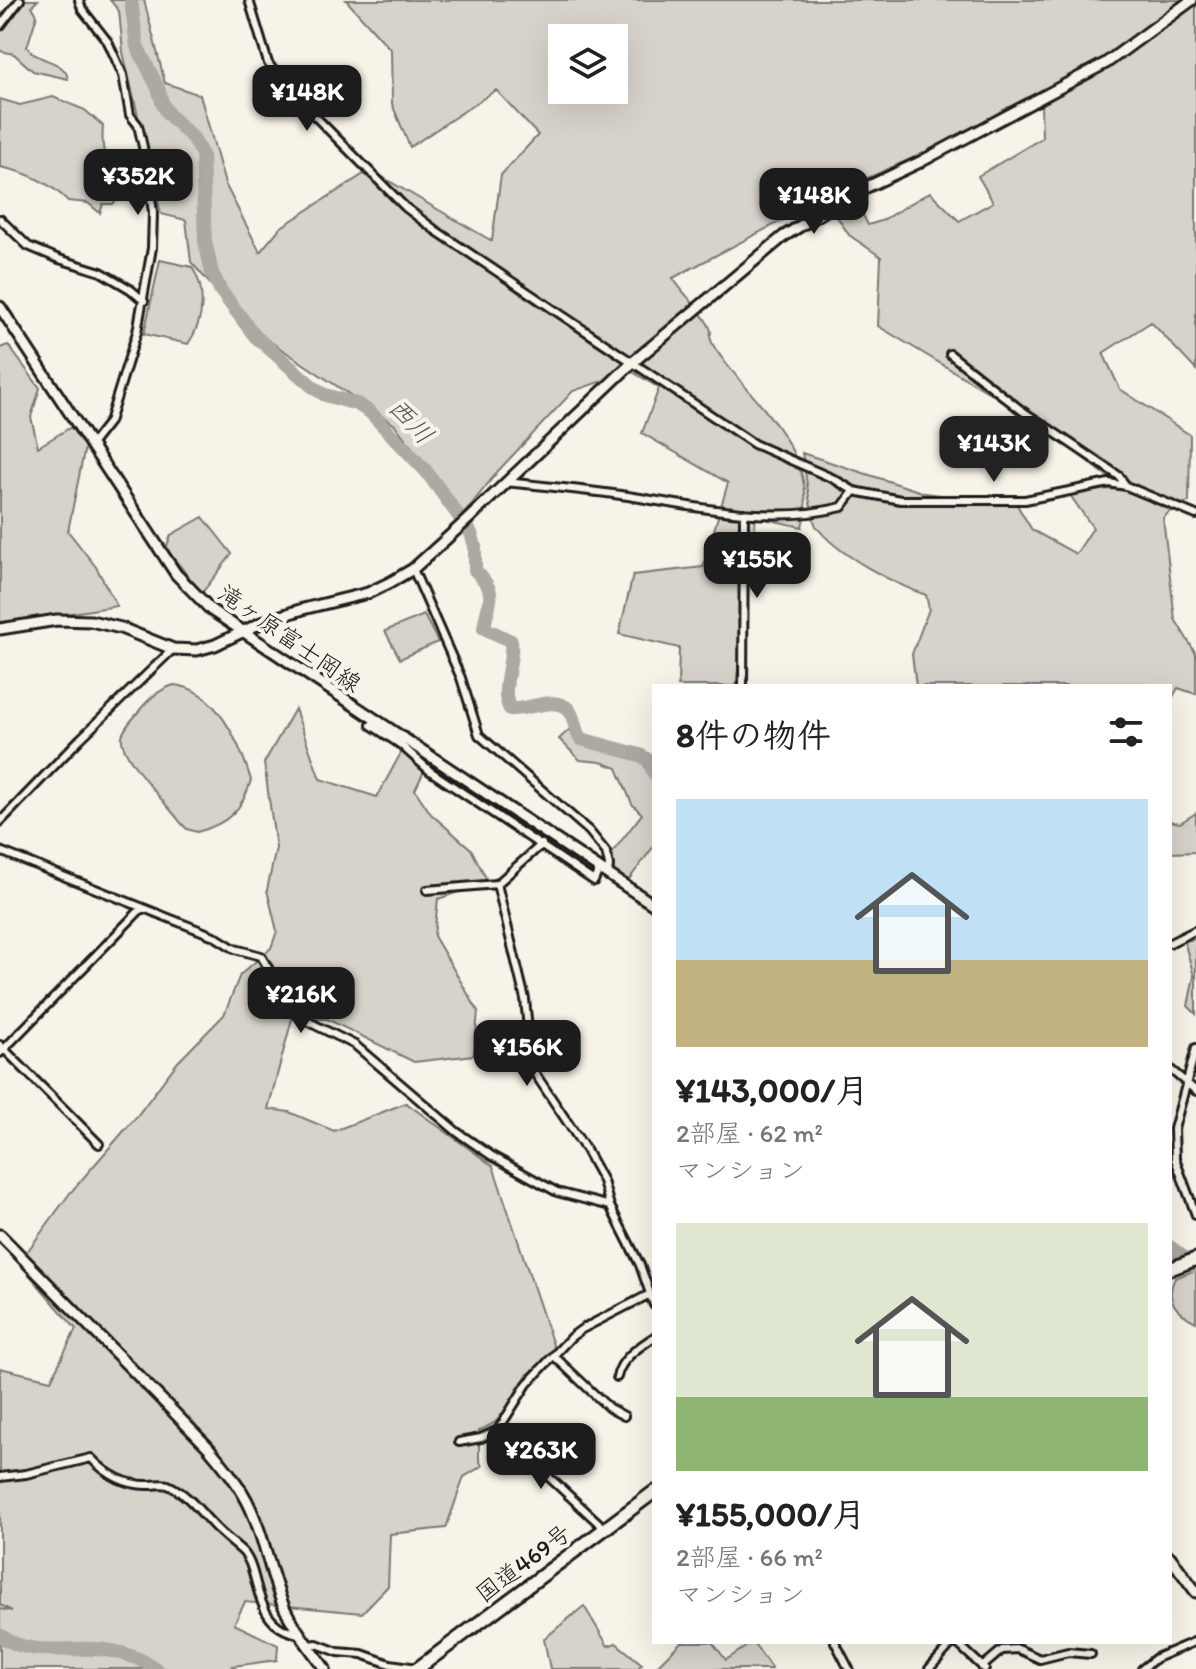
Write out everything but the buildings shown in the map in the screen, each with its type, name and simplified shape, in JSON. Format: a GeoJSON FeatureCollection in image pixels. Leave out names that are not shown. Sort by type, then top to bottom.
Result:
{"type":"FeatureCollection","features":[{"type":"Feature","properties":{"kind":"highway"},"geometry":{"type":"LineString","coordinates":[[1172,1268],[1196,1259]]}},
{"type":"Feature","properties":{"kind":"highway","name":"国道469号"},"geometry":{"type":"LineString","coordinates":[[418,1668],[652,1494]]}},
{"type":"Feature","properties":{"kind":"street"},"geometry":{"type":"LineString","coordinates":[[0,26],[20,0]]}},
{"type":"Feature","properties":{"kind":"street"},"geometry":{"type":"LineString","coordinates":[[79,0],[82,9],[108,42],[123,75],[130,115],[138,125],[143,147],[153,212],[152,248],[144,301],[114,409],[109,422],[91,445]]}},
{"type":"Feature","properties":{"kind":"street"},"geometry":{"type":"LineString","coordinates":[[249,0],[268,63],[286,87],[405,207],[754,444],[854,491],[901,500],[1025,500],[1109,483],[1126,486],[1196,515]]}},
{"type":"Feature","properties":{"kind":"street"},"geometry":{"type":"LineString","coordinates":[[0,629],[57,620],[91,621],[121,628],[173,649],[197,650],[215,645],[263,622],[368,593],[413,569],[633,362],[784,236],[819,213],[1106,63],[1192,0]]}},
{"type":"Feature","properties":{"kind":"street"},"geometry":{"type":"LineString","coordinates":[[0,219],[28,246],[101,272],[144,301]]}},
{"type":"Feature","properties":{"kind":"street","name":"滝ヶ原富士岡線"},"geometry":{"type":"LineString","coordinates":[[0,307],[176,574],[211,610],[652,904]]}},
{"type":"Feature","properties":{"kind":"street"},"geometry":{"type":"LineString","coordinates":[[950,354],[1021,410],[1119,476],[1126,486]]}},
{"type":"Feature","properties":{"kind":"street"},"geometry":{"type":"LineString","coordinates":[[505,482],[595,491],[744,513],[825,512],[842,507],[854,491]]}},
{"type":"Feature","properties":{"kind":"street"},"geometry":{"type":"LineString","coordinates":[[743,684],[744,513]]}},
{"type":"Feature","properties":{"kind":"street"},"geometry":{"type":"LineString","coordinates":[[371,725],[401,745],[430,771],[594,881],[609,865],[606,852],[589,831],[479,735],[461,678],[413,569]]}},
{"type":"Feature","properties":{"kind":"street"},"geometry":{"type":"LineString","coordinates":[[0,822],[173,649]]}},
{"type":"Feature","properties":{"kind":"street"},"geometry":{"type":"LineString","coordinates":[[427,890],[497,884],[542,844]]}},
{"type":"Feature","properties":{"kind":"street"},"geometry":{"type":"LineString","coordinates":[[0,851],[214,936],[235,949],[261,956],[291,1003],[307,1021],[355,1045],[457,1132],[492,1156],[557,1192],[610,1206]]}},
{"type":"Feature","properties":{"kind":"street"},"geometry":{"type":"LineString","coordinates":[[497,884],[525,999],[532,1069],[603,1181],[610,1206],[651,1284],[652,1300]]}},
{"type":"Feature","properties":{"kind":"street"},"geometry":{"type":"LineString","coordinates":[[99,1144],[1,1049],[142,908]]}},
{"type":"Feature","properties":{"kind":"street"},"geometry":{"type":"LineString","coordinates":[[1172,942],[1196,930]]}},
{"type":"Feature","properties":{"kind":"street"},"geometry":{"type":"LineString","coordinates":[[1196,1048],[1174,1129],[1175,1159],[1196,1215]]}},
{"type":"Feature","properties":{"kind":"street"},"geometry":{"type":"LineString","coordinates":[[1172,1071],[1196,1091]]}},
{"type":"Feature","properties":{"kind":"street"},"geometry":{"type":"LineString","coordinates":[[0,1235],[208,1447],[234,1480],[250,1506],[285,1610],[325,1669]]}},
{"type":"Feature","properties":{"kind":"street"},"geometry":{"type":"LineString","coordinates":[[459,1442],[481,1438],[498,1430],[527,1384],[582,1329],[650,1294]]}},
{"type":"Feature","properties":{"kind":"street"},"geometry":{"type":"LineString","coordinates":[[617,1377],[619,1367],[626,1358],[652,1338]]}},
{"type":"Feature","properties":{"kind":"street"},"geometry":{"type":"LineString","coordinates":[[554,1356],[609,1408],[624,1416]]}},
{"type":"Feature","properties":{"kind":"street"},"geometry":{"type":"LineString","coordinates":[[498,1430],[606,1529]]}},
{"type":"Feature","properties":{"kind":"street"},"geometry":{"type":"LineString","coordinates":[[0,1477],[91,1458],[107,1475],[118,1479],[149,1486],[164,1483],[186,1495],[217,1529],[245,1553],[250,1559],[250,1570],[262,1605],[280,1627],[289,1633],[300,1634]]}},
{"type":"Feature","properties":{"kind":"street"},"geometry":{"type":"LineString","coordinates":[[1172,1560],[1196,1592]]}},
{"type":"Feature","properties":{"kind":"street"},"geometry":{"type":"LineString","coordinates":[[1142,1669],[1156,1658],[1196,1641]]}},
{"type":"Feature","properties":{"kind":"street"},"geometry":{"type":"LineString","coordinates":[[308,1645],[317,1644],[390,1664],[426,1669]]}},
{"type":"Feature","properties":{"kind":"street"},"geometry":{"type":"LineString","coordinates":[[836,1644],[849,1669]]}},
{"type":"Feature","properties":{"kind":"street"},"geometry":{"type":"LineString","coordinates":[[929,1669],[952,1644]]}},
{"type":"Feature","properties":{"kind":"street"},"geometry":{"type":"LineString","coordinates":[[956,1644],[984,1668],[1002,1650],[1018,1649],[1040,1659],[1068,1652],[1091,1654]]}},
{"type":"Feature","properties":{"kind":"shaded area"},"geometry":{"type":"Polygon","coordinates":[[[23,0],[38,0],[32,6],[37,15],[27,47],[37,56],[62,68],[68,79],[33,71],[14,54],[0,51],[0,30],[23,0]]]}},
{"type":"Feature","properties":{"kind":"shaded area"},"geometry":{"type":"Polygon","coordinates":[[[110,0],[144,0],[165,83],[200,95],[225,184],[260,252],[280,228],[370,170],[492,241],[501,175],[538,135],[496,90],[410,147],[392,104],[391,50],[346,0],[1196,0],[1196,370],[1151,322],[1103,353],[1120,389],[1190,435],[1189,502],[1177,505],[1163,518],[1175,619],[1196,654],[1196,694],[1178,688],[1172,698],[1172,684],[916,684],[912,654],[929,609],[926,595],[882,576],[851,557],[825,537],[814,521],[802,453],[925,493],[1017,505],[1032,530],[1076,554],[1093,528],[1070,495],[1100,489],[1125,490],[1033,419],[878,326],[881,257],[849,235],[832,209],[855,199],[868,225],[881,221],[930,192],[959,221],[993,202],[978,176],[1042,138],[1041,106],[1021,101],[945,144],[836,192],[673,278],[707,322],[713,345],[724,361],[784,436],[803,479],[806,503],[802,527],[756,517],[736,684],[678,684],[679,648],[619,634],[633,575],[703,567],[728,483],[642,433],[659,388],[631,371],[573,391],[498,471],[463,515],[395,425],[247,326],[191,262],[186,220],[161,214],[123,52],[119,11],[110,0]]]}},
{"type":"Feature","properties":{"kind":"shaded area"},"geometry":{"type":"Polygon","coordinates":[[[53,97],[85,110],[103,126],[103,150],[109,162],[129,175],[125,188],[113,204],[103,204],[100,213],[88,203],[68,201],[37,179],[0,167],[0,99],[20,105],[53,97]]]}},
{"type":"Feature","properties":{"kind":"shaded area"},"geometry":{"type":"Polygon","coordinates":[[[160,260],[192,267],[197,276],[202,306],[188,344],[144,334],[160,260]]]}},
{"type":"Feature","properties":{"kind":"shaded area"},"geometry":{"type":"Polygon","coordinates":[[[8,345],[40,388],[31,417],[38,447],[71,427],[85,447],[68,531],[96,567],[117,606],[0,624],[0,348],[8,345]]]}},
{"type":"Feature","properties":{"kind":"shaded area"},"geometry":{"type":"Polygon","coordinates":[[[203,517],[232,554],[202,593],[166,549],[171,535],[203,517]]]}},
{"type":"Feature","properties":{"kind":"shaded area"},"geometry":{"type":"Polygon","coordinates":[[[424,615],[438,642],[400,659],[385,631],[424,615]]]}},
{"type":"Feature","properties":{"kind":"shaded area"},"geometry":{"type":"Polygon","coordinates":[[[174,685],[189,688],[214,707],[233,735],[251,780],[243,800],[232,814],[217,825],[197,832],[181,823],[136,767],[123,744],[124,730],[144,705],[157,693],[174,685]]]}},
{"type":"Feature","properties":{"kind":"shaded area"},"geometry":{"type":"Polygon","coordinates":[[[295,709],[320,779],[377,797],[402,751],[427,765],[415,790],[431,814],[471,849],[488,882],[438,899],[434,936],[478,1011],[474,1055],[414,1062],[327,1019],[292,1019],[268,1109],[289,1112],[334,1131],[406,1103],[493,1166],[555,1351],[526,1376],[513,1406],[494,1423],[479,1431],[482,1466],[464,1477],[446,1528],[390,1534],[388,1586],[362,1613],[245,1602],[234,1624],[278,1645],[277,1660],[233,1666],[236,1669],[0,1669],[0,1609],[12,1611],[0,1605],[0,1368],[51,1380],[76,1329],[19,1263],[70,1193],[137,1116],[177,1063],[224,1015],[240,975],[271,948],[277,931],[267,890],[276,848],[264,763],[295,709]]]}},
{"type":"Feature","properties":{"kind":"shaded area"},"geometry":{"type":"Polygon","coordinates":[[[570,729],[652,758],[652,849],[627,882],[614,871],[611,854],[642,814],[632,804],[617,768],[601,762],[580,760],[559,739],[570,729]]]}},
{"type":"Feature","properties":{"kind":"shaded area"},"geometry":{"type":"Polygon","coordinates":[[[1196,813],[1196,852],[1172,853],[1172,821],[1180,823],[1196,813]]]}},
{"type":"Feature","properties":{"kind":"shaded area"},"geometry":{"type":"Polygon","coordinates":[[[1196,939],[1196,1014],[1188,1006],[1194,976],[1184,941],[1196,939]]]}},
{"type":"Feature","properties":{"kind":"shaded area"},"geometry":{"type":"Polygon","coordinates":[[[1196,1270],[1196,1322],[1174,1304],[1172,1286],[1175,1278],[1196,1270]]]}},
{"type":"Feature","properties":{"kind":"shaded area"},"geometry":{"type":"Polygon","coordinates":[[[584,1606],[608,1646],[616,1643],[642,1664],[637,1669],[550,1669],[544,1639],[584,1606]]]}},
{"type":"Feature","properties":{"kind":"shaded area"},"geometry":{"type":"Polygon","coordinates":[[[679,1644],[714,1644],[726,1660],[754,1644],[772,1669],[654,1669],[679,1644]]]}},
{"type":"Feature","properties":{"kind":"waterway","name":"西川"},"geometry":{"type":"LineString","coordinates":[[131,0],[137,46],[163,105],[193,138],[202,155],[205,241],[212,273],[221,291],[255,336],[313,387],[325,395],[357,404],[370,412],[426,471],[471,533],[475,546],[475,570],[490,592],[484,628],[511,641],[506,685],[510,709],[548,703],[562,705],[571,712],[581,739],[640,755],[648,760],[652,769]]}},
{"type":"Feature","properties":{"kind":"waterway","name":"西川"},"geometry":{"type":"LineString","coordinates":[[1172,1249],[1196,1267]]}},
{"type":"Feature","properties":{"kind":"waterway"},"geometry":{"type":"LineString","coordinates":[[0,1635],[11,1642],[35,1649],[113,1651],[136,1658],[156,1669]]}}]}
